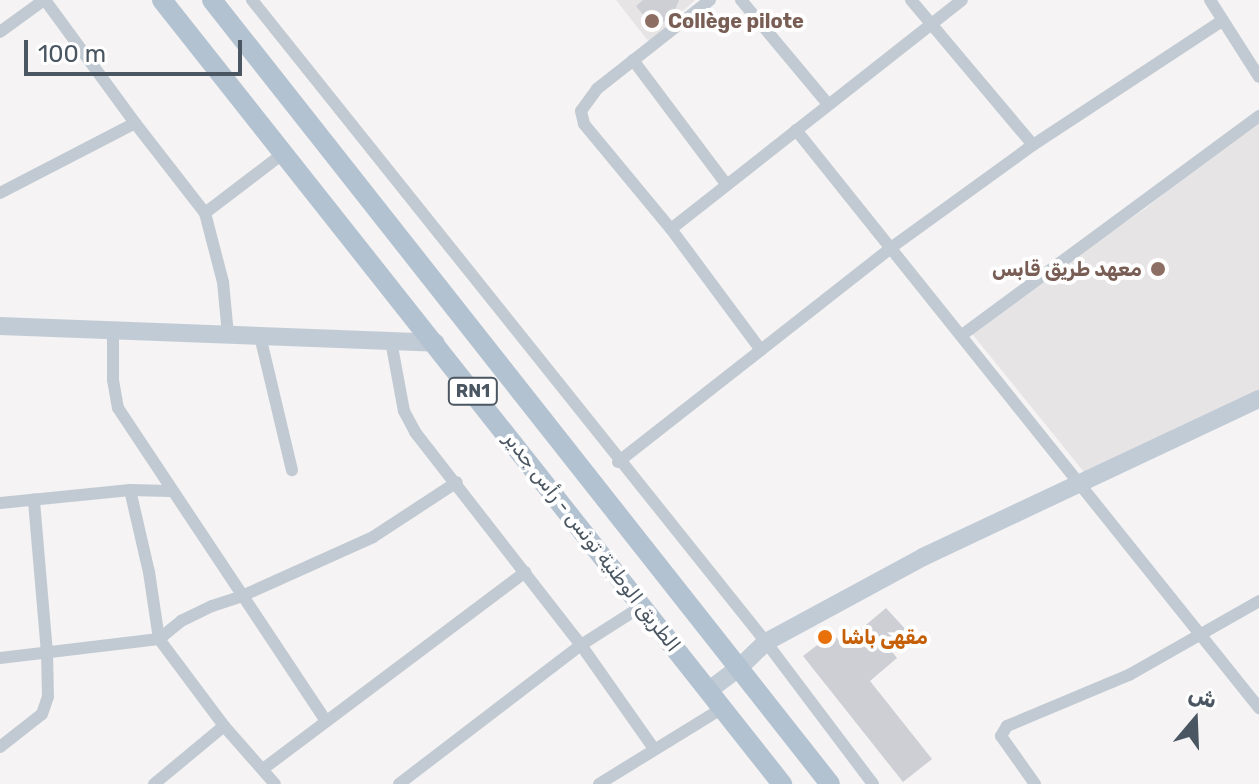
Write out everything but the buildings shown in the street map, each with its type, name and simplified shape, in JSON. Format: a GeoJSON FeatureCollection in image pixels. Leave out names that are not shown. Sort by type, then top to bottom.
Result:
{"type":"FeatureCollection","features":[{"type":"Feature","properties":{"kind":"main road","name":"الطريق الوطنية تونس - رأس جدير"},"geometry":{"type":"LineString","coordinates":[[162,0],[782,784]]}},
{"type":"Feature","properties":{"kind":"main road","name":"الطريق الوطنية تونس - رأس جدير"},"geometry":{"type":"LineString","coordinates":[[212,0],[830,784]]}},
{"type":"Feature","properties":{"kind":"street"},"geometry":{"type":"LineString","coordinates":[[0,32],[44,0],[205,213],[223,282],[228,335]]}},
{"type":"Feature","properties":{"kind":"street"},"geometry":{"type":"LineString","coordinates":[[252,0],[618,462],[766,642],[873,784]]}},
{"type":"Feature","properties":{"kind":"street"},"geometry":{"type":"LineString","coordinates":[[710,0],[633,60],[588,100],[581,111],[584,124],[671,229],[761,350]]}},
{"type":"Feature","properties":{"kind":"street"},"geometry":{"type":"LineString","coordinates":[[741,0],[828,104]]}},
{"type":"Feature","properties":{"kind":"street"},"geometry":{"type":"LineString","coordinates":[[911,0],[1033,145]]}},
{"type":"Feature","properties":{"kind":"street"},"geometry":{"type":"LineString","coordinates":[[671,229],[962,0]]}},
{"type":"Feature","properties":{"kind":"street"},"geometry":{"type":"LineString","coordinates":[[1210,0],[1259,77]]}},
{"type":"Feature","properties":{"kind":"street"},"geometry":{"type":"LineString","coordinates":[[618,462],[892,247],[1033,145],[1223,20]]}},
{"type":"Feature","properties":{"kind":"street"},"geometry":{"type":"LineString","coordinates":[[633,60],[727,185]]}},
{"type":"Feature","properties":{"kind":"street"},"geometry":{"type":"LineString","coordinates":[[962,335],[1259,116]]}},
{"type":"Feature","properties":{"kind":"street"},"geometry":{"type":"LineString","coordinates":[[0,193],[135,123]]}},
{"type":"Feature","properties":{"kind":"street"},"geometry":{"type":"LineString","coordinates":[[796,130],[1079,485],[1258,703]]}},
{"type":"Feature","properties":{"kind":"street"},"geometry":{"type":"LineString","coordinates":[[205,213],[285,152]]}},
{"type":"Feature","properties":{"kind":"street"},"geometry":{"type":"LineString","coordinates":[[0,324],[436,343]]}},
{"type":"Feature","properties":{"kind":"street"},"geometry":{"type":"LineString","coordinates":[[113,330],[113,380],[118,408],[170,491],[326,721]]}},
{"type":"Feature","properties":{"kind":"street"},"geometry":{"type":"LineString","coordinates":[[260,336],[292,470]]}},
{"type":"Feature","properties":{"kind":"street"},"geometry":{"type":"LineString","coordinates":[[391,341],[404,411],[415,432],[581,645],[654,749]]}},
{"type":"Feature","properties":{"kind":"street"},"geometry":{"type":"LineString","coordinates":[[708,691],[739,668],[766,642],[923,557],[1259,399]]}},
{"type":"Feature","properties":{"kind":"street"},"geometry":{"type":"LineString","coordinates":[[0,658],[159,639],[192,616],[373,537],[457,482]]}},
{"type":"Feature","properties":{"kind":"street"},"geometry":{"type":"LineString","coordinates":[[0,503],[130,490],[170,491]]}},
{"type":"Feature","properties":{"kind":"street"},"geometry":{"type":"LineString","coordinates":[[130,490],[149,572],[159,639],[224,726],[275,784]]}},
{"type":"Feature","properties":{"kind":"street"},"geometry":{"type":"LineString","coordinates":[[0,747],[42,714],[48,697],[34,500]]}},
{"type":"Feature","properties":{"kind":"street"},"geometry":{"type":"LineString","coordinates":[[263,769],[525,572]]}},
{"type":"Feature","properties":{"kind":"street"},"geometry":{"type":"LineString","coordinates":[[1035,784],[1001,736],[1007,726],[1129,675],[1259,601]]}},
{"type":"Feature","properties":{"kind":"street"},"geometry":{"type":"LineString","coordinates":[[399,784],[581,645],[642,606]]}},
{"type":"Feature","properties":{"kind":"street"},"geometry":{"type":"LineString","coordinates":[[599,784],[721,709]]}},
{"type":"Feature","properties":{"kind":"street"},"geometry":{"type":"LineString","coordinates":[[154,784],[224,726]]}},
{"type":"Feature","properties":{"kind":"shaded area","name":"Collège pilote"},"geometry":{"type":"Polygon","coordinates":[[[616,0],[695,0],[649,42],[616,0]]]}},
{"type":"Feature","properties":{"kind":"shaded area","name":"معهد طريق قابس"},"geometry":{"type":"Polygon","coordinates":[[[1259,117],[1259,394],[1084,472],[969,330],[1146,208],[1259,117]]]}},
{"type":"Feature","properties":{"kind":"place","name":"Collège pilote"},"geometry":{"type":"Point","coordinates":[652,21]}},
{"type":"Feature","properties":{"kind":"place","name":"معهد طريق قابس"},"geometry":{"type":"Point","coordinates":[1158,269]}},
{"type":"Feature","properties":{"kind":"place","name":"مقهى باشا"},"geometry":{"type":"Point","coordinates":[825,637]}}]}
